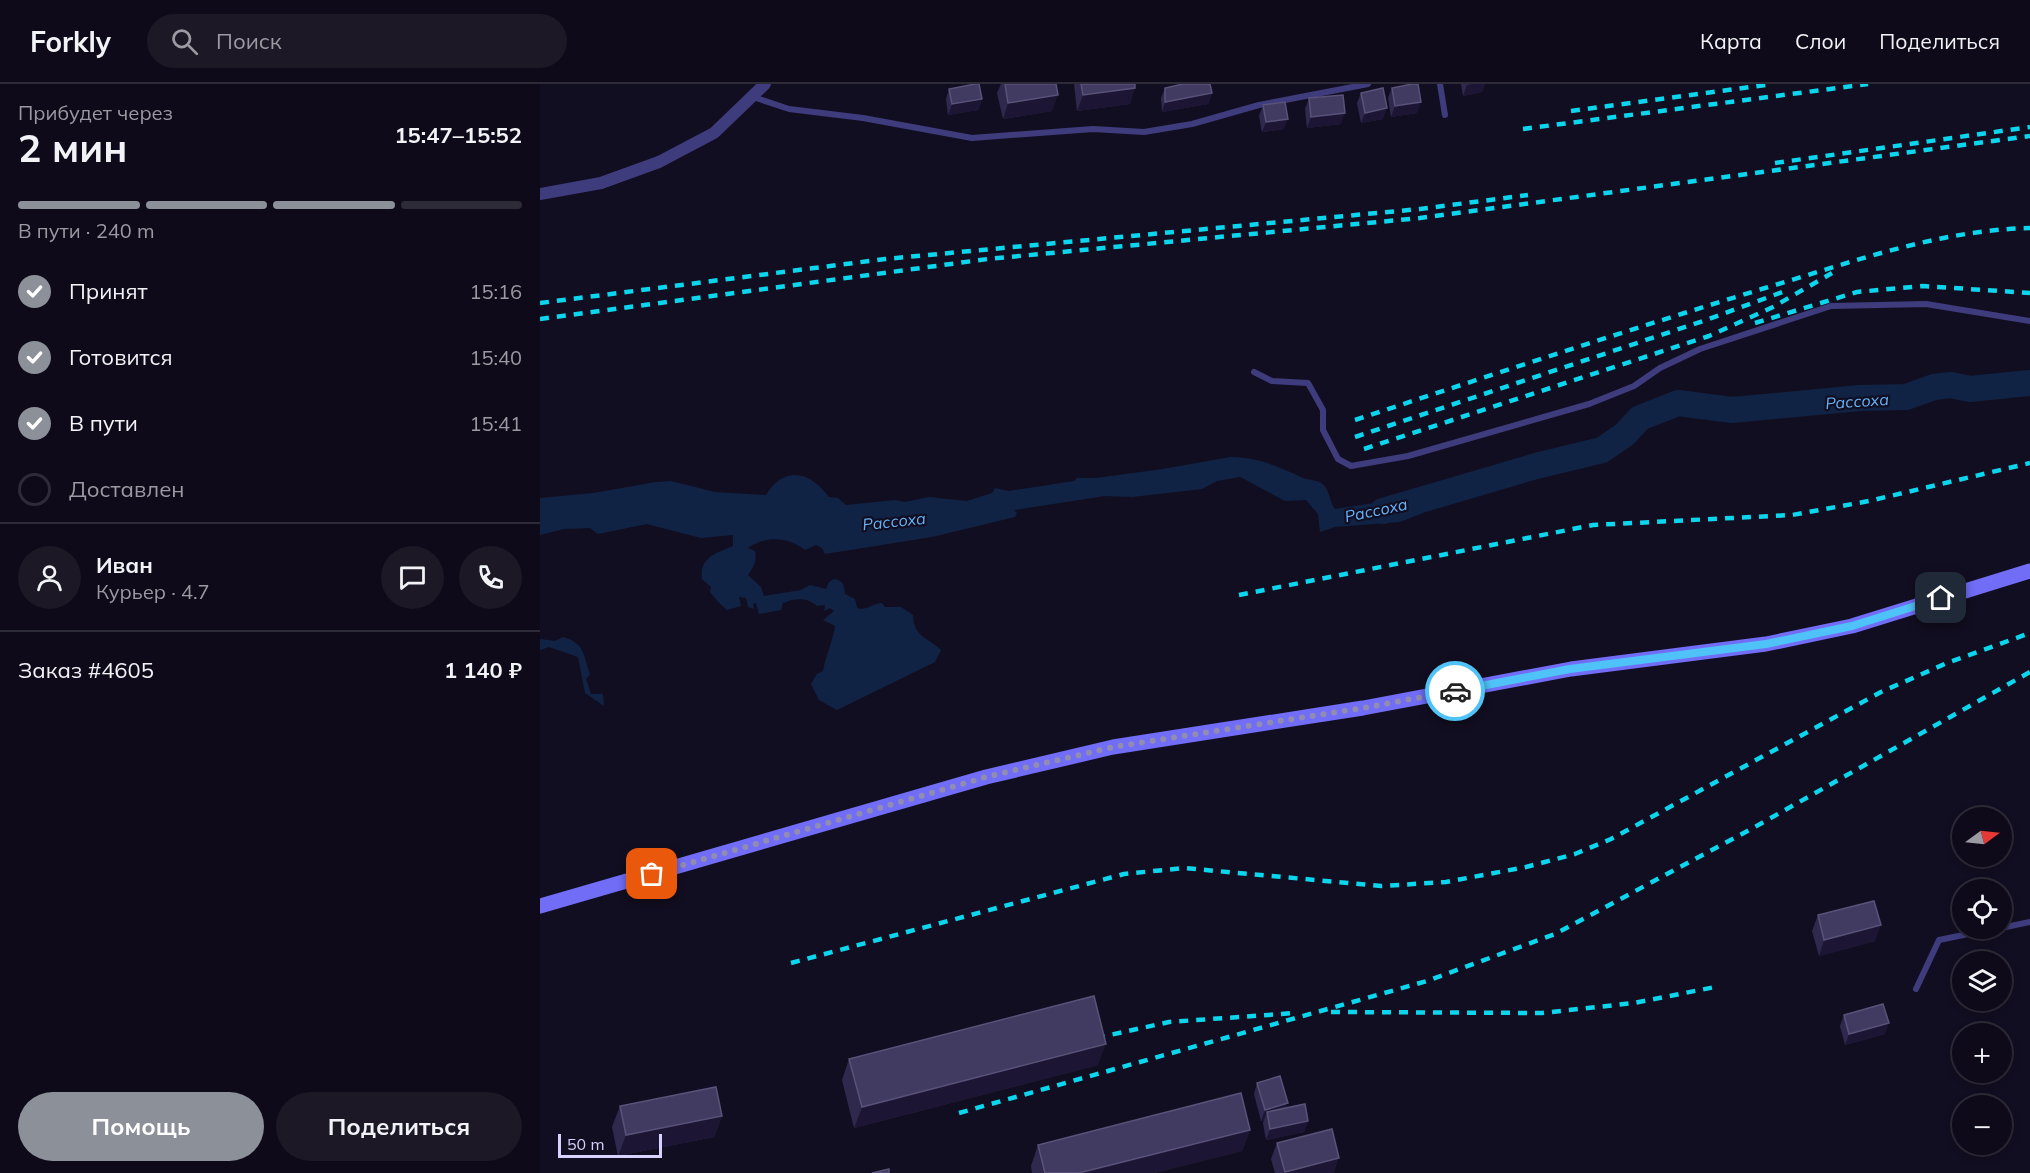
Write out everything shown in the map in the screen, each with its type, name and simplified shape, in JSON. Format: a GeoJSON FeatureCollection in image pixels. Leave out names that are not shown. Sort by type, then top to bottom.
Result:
{"type":"FeatureCollection","features":[{"type":"Feature","properties":{"kind":"street"},"geometry":{"type":"LineString","coordinates":[[540,194],[602,183],[659,162],[714,133],[765,84]]}},
{"type":"Feature","properties":{"kind":"street"},"geometry":{"type":"LineString","coordinates":[[540,906],[986,777],[1113,747],[1363,708],[1570,669],[1766,644],[1852,626],[2030,571]]}},
{"type":"Feature","properties":{"kind":"lane"},"geometry":{"type":"LineString","coordinates":[[752,96],[789,109],[863,118],[972,138],[1093,129],[1144,132],[1192,124],[1259,105],[1368,84]]}},
{"type":"Feature","properties":{"kind":"lane"},"geometry":{"type":"LineString","coordinates":[[1440,84],[1445,115]]}},
{"type":"Feature","properties":{"kind":"lane"},"geometry":{"type":"LineString","coordinates":[[1254,372],[1272,381],[1308,383],[1323,410],[1323,430],[1338,459],[1351,466],[1408,456],[1589,404],[1634,386],[1660,368],[1700,349],[1831,306],[1926,304],[2030,321]]}},
{"type":"Feature","properties":{"kind":"lane"},"geometry":{"type":"LineString","coordinates":[[2012,925],[2030,922]]}},
{"type":"Feature","properties":{"kind":"lane"},"geometry":{"type":"LineString","coordinates":[[1916,989],[1939,940],[1952,937]]}},
{"type":"Feature","properties":{"kind":"water"},"geometry":{"type":"Polygon","coordinates":[[[1230,457],[1258,460],[1321,483],[1326,488],[1335,509],[1374,503],[1411,491],[1423,513],[1400,522],[1335,527],[1320,532],[1318,514],[1306,500],[1285,501],[1240,477],[1217,481],[1202,489],[1132,497],[1105,496],[1014,510],[1017,513],[1015,517],[932,537],[825,554],[822,548],[816,545],[805,550],[792,542],[777,539],[755,544],[748,548],[755,551],[756,558],[748,575],[761,587],[764,596],[801,590],[810,585],[826,589],[829,582],[834,579],[843,584],[845,594],[855,599],[857,608],[882,603],[885,607],[901,607],[913,615],[919,633],[941,650],[935,662],[837,710],[819,700],[811,684],[817,674],[823,671],[834,632],[835,626],[823,620],[834,611],[830,608],[824,611],[825,605],[817,606],[809,601],[796,599],[783,603],[781,610],[759,614],[756,603],[753,604],[754,609],[748,607],[746,598],[739,597],[741,606],[727,610],[710,592],[711,587],[702,579],[703,566],[706,561],[733,546],[733,535],[701,538],[647,524],[598,534],[590,528],[564,529],[540,535],[540,498],[593,493],[656,482],[671,481],[715,492],[766,495],[781,479],[797,475],[814,482],[829,497],[838,498],[846,505],[895,500],[905,502],[929,497],[967,501],[992,493],[995,488],[1009,491],[1074,481],[1077,478],[1096,478],[1163,469],[1230,457]]]}},
{"type":"Feature","properties":{"kind":"water"},"geometry":{"type":"Polygon","coordinates":[[[563,637],[576,643],[582,651],[590,674],[586,679],[591,694],[603,694],[604,706],[585,693],[578,657],[549,647],[540,650],[540,639],[555,641],[563,637]]]}},
{"type":"Feature","properties":{"kind":"building"},"geometry":{"type":"Polygon","coordinates":[[[979,84],[982,99],[952,104],[949,89],[979,84]]]}},
{"type":"Feature","properties":{"kind":"building"},"geometry":{"type":"Polygon","coordinates":[[[1005,84],[1056,84],[1058,95],[1008,103],[1005,84]]]}},
{"type":"Feature","properties":{"kind":"building"},"geometry":{"type":"Polygon","coordinates":[[[1081,84],[1135,84],[1135,88],[1083,95],[1081,84]]]}},
{"type":"Feature","properties":{"kind":"building"},"geometry":{"type":"Polygon","coordinates":[[[1183,84],[1210,84],[1212,93],[1165,102],[1165,88],[1183,84]]]}},
{"type":"Feature","properties":{"kind":"building"},"geometry":{"type":"Polygon","coordinates":[[[1418,84],[1421,102],[1395,106],[1392,88],[1418,84]]]}},
{"type":"Feature","properties":{"kind":"building"},"geometry":{"type":"Polygon","coordinates":[[[1383,88],[1387,108],[1365,113],[1361,93],[1383,88]]]}},
{"type":"Feature","properties":{"kind":"building"},"geometry":{"type":"Polygon","coordinates":[[[1343,95],[1345,113],[1311,117],[1309,98],[1343,95]]]}},
{"type":"Feature","properties":{"kind":"building"},"geometry":{"type":"Polygon","coordinates":[[[1285,102],[1288,119],[1266,122],[1263,105],[1285,102]]]}},
{"type":"Feature","properties":{"kind":"building"},"geometry":{"type":"Polygon","coordinates":[[[1874,901],[1881,925],[1824,940],[1818,915],[1874,901]]]}},
{"type":"Feature","properties":{"kind":"building"},"geometry":{"type":"Polygon","coordinates":[[[1094,996],[1106,1044],[862,1107],[849,1059],[1094,996]]]}},
{"type":"Feature","properties":{"kind":"building"},"geometry":{"type":"Polygon","coordinates":[[[1883,1004],[1889,1023],[1849,1034],[1844,1015],[1883,1004]]]}},
{"type":"Feature","properties":{"kind":"building"},"geometry":{"type":"Polygon","coordinates":[[[1280,1076],[1288,1103],[1265,1110],[1257,1083],[1280,1076]]]}},
{"type":"Feature","properties":{"kind":"building"},"geometry":{"type":"Polygon","coordinates":[[[716,1087],[722,1116],[626,1135],[620,1106],[716,1087]]]}},
{"type":"Feature","properties":{"kind":"building"},"geometry":{"type":"Polygon","coordinates":[[[1241,1093],[1250,1130],[1079,1173],[1045,1173],[1038,1145],[1241,1093]]]}},
{"type":"Feature","properties":{"kind":"building"},"geometry":{"type":"Polygon","coordinates":[[[1305,1104],[1308,1121],[1270,1129],[1267,1112],[1305,1104]]]}},
{"type":"Feature","properties":{"kind":"building"},"geometry":{"type":"Polygon","coordinates":[[[1332,1129],[1339,1158],[1285,1172],[1277,1143],[1332,1129]]]}},
{"type":"Feature","properties":{"kind":"building"},"geometry":{"type":"Polygon","coordinates":[[[889,1169],[889,1173],[872,1173],[889,1169]]]}},
{"type":"Feature","properties":{"kind":"waterway","name":"Рассоха"},"geometry":{"type":"LineString","coordinates":[[1383,511],[1536,466],[1602,450],[1624,435],[1640,418],[1678,403],[1732,410],[1860,398],[1906,397],[1934,387],[1951,385],[1970,389],[2030,383]]}},
{"type":"Feature","properties":{"kind":"railway"},"geometry":{"type":"LineString","coordinates":[[1571,111],[1773,84]]}},
{"type":"Feature","properties":{"kind":"railway"},"geometry":{"type":"LineString","coordinates":[[1523,129],[1868,84]]}},
{"type":"Feature","properties":{"kind":"railway"},"geometry":{"type":"LineString","coordinates":[[1775,163],[2030,127]]}},
{"type":"Feature","properties":{"kind":"railway"},"geometry":{"type":"LineString","coordinates":[[540,319],[988,259],[1420,218],[2030,136]]}},
{"type":"Feature","properties":{"kind":"railway"},"geometry":{"type":"LineString","coordinates":[[540,303],[885,259],[1420,209],[1528,195]]}},
{"type":"Feature","properties":{"kind":"railway"},"geometry":{"type":"LineString","coordinates":[[1355,420],[1611,336],[1863,258],[1962,235],[2030,228]]}},
{"type":"Feature","properties":{"kind":"railway"},"geometry":{"type":"LineString","coordinates":[[1364,449],[1709,336],[1773,307],[1832,273]]}},
{"type":"Feature","properties":{"kind":"railway"},"geometry":{"type":"LineString","coordinates":[[1755,323],[1857,292],[1923,286],[2030,293]]}},
{"type":"Feature","properties":{"kind":"railway"},"geometry":{"type":"LineString","coordinates":[[1355,437],[1706,320],[1788,290]]}},
{"type":"Feature","properties":{"kind":"railway"},"geometry":{"type":"LineString","coordinates":[[1239,595],[1593,525],[1792,515],[1869,501],[2030,463]]}},
{"type":"Feature","properties":{"kind":"railway"},"geometry":{"type":"LineString","coordinates":[[791,963],[1124,874],[1184,868],[1381,886],[1446,882],[1526,867],[1575,854],[1611,839],[1881,692],[1947,663],[2030,633]]}},
{"type":"Feature","properties":{"kind":"railway"},"geometry":{"type":"LineString","coordinates":[[959,1113],[1427,981],[1555,934],[1753,828],[2030,672]]}},
{"type":"Feature","properties":{"kind":"railway"},"geometry":{"type":"LineString","coordinates":[[1331,1012],[1542,1013],[1634,1003],[1715,987]]}},
{"type":"Feature","properties":{"kind":"railway"},"geometry":{"type":"LineString","coordinates":[[1096,1038],[1169,1022],[1295,1013]]}},
{"type":"Feature","properties":{"kind":"way so far"},"geometry":{"type":"LineString","coordinates":[[652,874],[986,777],[1113,747],[1363,708],[1455,691]]}},
{"type":"Feature","properties":{"kind":"route"},"geometry":{"type":"LineString","coordinates":[[1455,691],[1570,669],[1766,644],[1852,626],[1941,598]]}}]}
